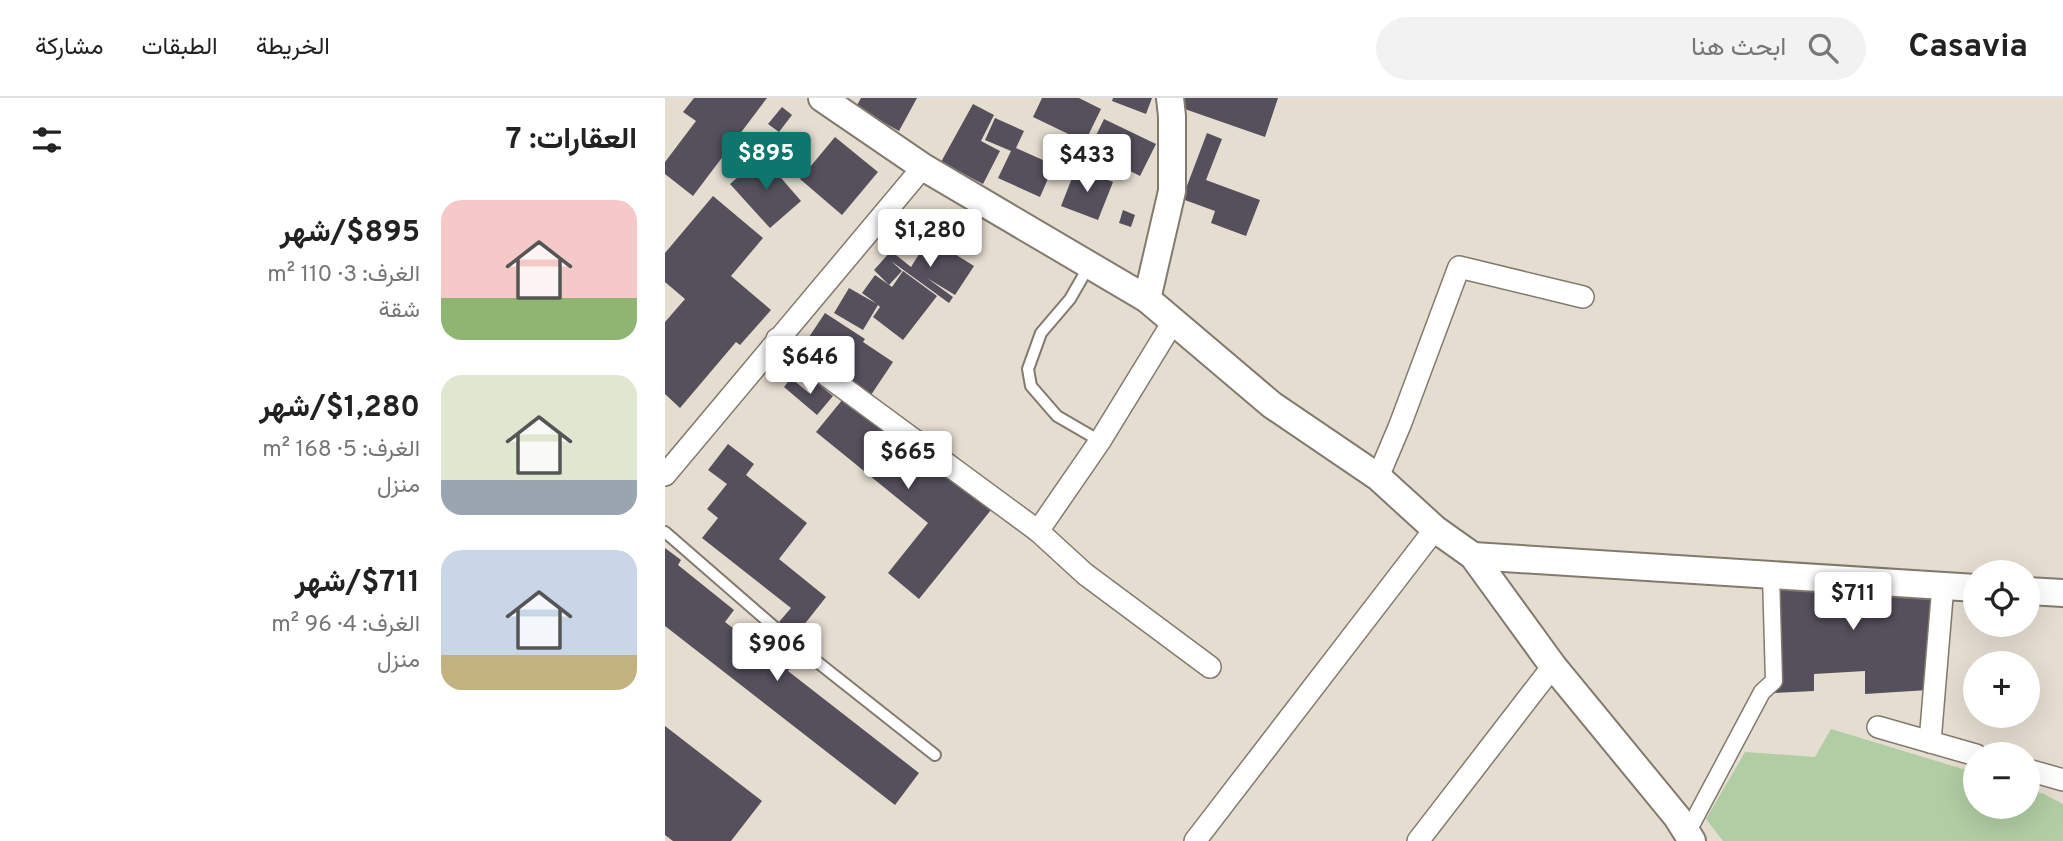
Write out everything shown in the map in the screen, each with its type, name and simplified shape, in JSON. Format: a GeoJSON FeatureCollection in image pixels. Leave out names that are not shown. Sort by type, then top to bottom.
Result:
{"type":"FeatureCollection","features":[{"type":"Feature","properties":{"kind":"street"},"geometry":{"type":"LineString","coordinates":[[821,98],[923,167],[1147,299],[1272,405],[1378,477],[1435,529],[1473,556],[1553,666],[1677,817],[1690,837]]}},
{"type":"Feature","properties":{"kind":"street"},"geometry":{"type":"LineString","coordinates":[[1147,299],[1172,191],[1170,98]]}},
{"type":"Feature","properties":{"kind":"street"},"geometry":{"type":"LineString","coordinates":[[665,474],[923,167]]}},
{"type":"Feature","properties":{"kind":"street"},"geometry":{"type":"LineString","coordinates":[[1378,477],[1459,267],[1583,298]]}},
{"type":"Feature","properties":{"kind":"street"},"geometry":{"type":"LineString","coordinates":[[1038,531],[1100,441],[1173,322]]}},
{"type":"Feature","properties":{"kind":"street"},"geometry":{"type":"LineString","coordinates":[[777,340],[1038,531],[1085,574],[1210,667]]}},
{"type":"Feature","properties":{"kind":"street"},"geometry":{"type":"LineString","coordinates":[[1195,841],[1435,529]]}},
{"type":"Feature","properties":{"kind":"street"},"geometry":{"type":"LineString","coordinates":[[1473,556],[1963,587]]}},
{"type":"Feature","properties":{"kind":"street"},"geometry":{"type":"LineString","coordinates":[[1690,837],[1762,692],[1775,681],[1771,575]]}},
{"type":"Feature","properties":{"kind":"street"},"geometry":{"type":"LineString","coordinates":[[1930,742],[1943,586]]}},
{"type":"Feature","properties":{"kind":"street"},"geometry":{"type":"LineString","coordinates":[[2040,592],[2063,593]]}},
{"type":"Feature","properties":{"kind":"street"},"geometry":{"type":"LineString","coordinates":[[1418,841],[1553,666]]}},
{"type":"Feature","properties":{"kind":"street"},"geometry":{"type":"LineString","coordinates":[[1878,727],[1963,751]]}},
{"type":"Feature","properties":{"kind":"street"},"geometry":{"type":"LineString","coordinates":[[2040,773],[2063,780]]}},
{"type":"Feature","properties":{"kind":"lane"},"geometry":{"type":"LineString","coordinates":[[1090,266],[1070,299],[1041,332],[1028,369],[1031,386],[1057,416],[1100,441]]}},
{"type":"Feature","properties":{"kind":"lane"},"geometry":{"type":"LineString","coordinates":[[665,531],[787,638],[935,755]]}},
{"type":"Feature","properties":{"kind":"green space"},"geometry":{"type":"Polygon","coordinates":[[[1831,729],[1963,769],[1963,819],[2040,819],[2040,793],[2044,794],[2063,804],[2063,841],[1723,841],[1706,819],[1745,752],[1815,757],[1831,729]]]}},
{"type":"Feature","properties":{"kind":"building"},"geometry":{"type":"Polygon","coordinates":[[[694,98],[767,98],[693,196],[665,174],[665,162],[696,121],[683,112],[694,98]]]}},
{"type":"Feature","properties":{"kind":"building"},"geometry":{"type":"Polygon","coordinates":[[[861,98],[917,98],[899,131],[856,107],[861,98]]]}},
{"type":"Feature","properties":{"kind":"building"},"geometry":{"type":"Polygon","coordinates":[[[1042,98],[1079,98],[1101,109],[1085,142],[1033,117],[1042,98]]]}},
{"type":"Feature","properties":{"kind":"building"},"geometry":{"type":"Polygon","coordinates":[[[1113,98],[1152,98],[1146,114],[1112,101],[1113,98]]]}},
{"type":"Feature","properties":{"kind":"building"},"geometry":{"type":"Polygon","coordinates":[[[1182,98],[1278,98],[1265,137],[1179,107],[1182,98]]]}},
{"type":"Feature","properties":{"kind":"building"},"geometry":{"type":"Polygon","coordinates":[[[973,104],[994,115],[981,141],[1000,151],[983,184],[941,162],[973,104]]]}},
{"type":"Feature","properties":{"kind":"building"},"geometry":{"type":"Polygon","coordinates":[[[782,107],[792,115],[779,132],[768,124],[782,107]]]}},
{"type":"Feature","properties":{"kind":"building"},"geometry":{"type":"Polygon","coordinates":[[[995,118],[1024,131],[1016,148],[1054,165],[1040,197],[998,178],[1011,151],[985,140],[995,118]]]}},
{"type":"Feature","properties":{"kind":"building"},"geometry":{"type":"Polygon","coordinates":[[[1104,119],[1156,144],[1140,176],[1089,150],[1104,119]]]}},
{"type":"Feature","properties":{"kind":"building"},"geometry":{"type":"Polygon","coordinates":[[[1207,133],[1222,139],[1206,180],[1260,200],[1246,236],[1211,223],[1215,211],[1182,199],[1207,133]]]}},
{"type":"Feature","properties":{"kind":"building"},"geometry":{"type":"Polygon","coordinates":[[[835,137],[878,172],[842,215],[800,179],[835,137]]]}},
{"type":"Feature","properties":{"kind":"building"},"geometry":{"type":"Polygon","coordinates":[[[762,156],[801,201],[770,228],[730,184],[762,156]]]}},
{"type":"Feature","properties":{"kind":"building"},"geometry":{"type":"Polygon","coordinates":[[[1076,168],[1113,182],[1098,220],[1061,206],[1076,168]]]}},
{"type":"Feature","properties":{"kind":"building"},"geometry":{"type":"Polygon","coordinates":[[[713,196],[763,238],[731,276],[771,310],[740,345],[736,342],[680,408],[665,394],[665,322],[685,299],[665,282],[665,253],[713,196]]]}},
{"type":"Feature","properties":{"kind":"building"},"geometry":{"type":"Polygon","coordinates":[[[1123,210],[1135,215],[1131,227],[1119,223],[1123,210]]]}},
{"type":"Feature","properties":{"kind":"building"},"geometry":{"type":"Polygon","coordinates":[[[929,238],[974,266],[955,295],[927,278],[953,297],[949,303],[891,261],[902,271],[889,285],[874,270],[891,251],[911,267],[929,238]]]}},
{"type":"Feature","properties":{"kind":"building"},"geometry":{"type":"Polygon","coordinates":[[[903,271],[937,296],[903,340],[873,317],[880,307],[878,305],[863,330],[834,313],[849,288],[877,304],[862,293],[875,275],[892,287],[903,271]]]}},
{"type":"Feature","properties":{"kind":"building"},"geometry":{"type":"Polygon","coordinates":[[[825,313],[865,339],[863,342],[893,362],[871,395],[803,346],[825,313]]]}},
{"type":"Feature","properties":{"kind":"building"},"geometry":{"type":"Polygon","coordinates":[[[791,378],[809,393],[817,383],[833,396],[817,415],[784,387],[791,378]]]}},
{"type":"Feature","properties":{"kind":"building"},"geometry":{"type":"Polygon","coordinates":[[[847,394],[991,510],[919,599],[888,573],[928,523],[816,432],[847,394]]]}},
{"type":"Feature","properties":{"kind":"building"},"geometry":{"type":"Polygon","coordinates":[[[728,444],[754,464],[746,475],[807,523],[779,559],[826,597],[796,635],[779,622],[791,608],[702,538],[718,518],[707,509],[727,484],[708,470],[728,444]]]}},
{"type":"Feature","properties":{"kind":"building"},"geometry":{"type":"Polygon","coordinates":[[[665,548],[681,560],[678,565],[734,610],[725,622],[777,662],[785,652],[796,660],[788,671],[919,773],[895,805],[665,626],[665,548]]]}},
{"type":"Feature","properties":{"kind":"building"},"geometry":{"type":"Polygon","coordinates":[[[1771,575],[1940,586],[1928,690],[1865,694],[1865,671],[1814,674],[1814,691],[1775,693],[1771,575]]]}},
{"type":"Feature","properties":{"kind":"building"},"geometry":{"type":"Polygon","coordinates":[[[665,726],[762,801],[731,841],[673,841],[665,835],[665,726]]]}}]}
